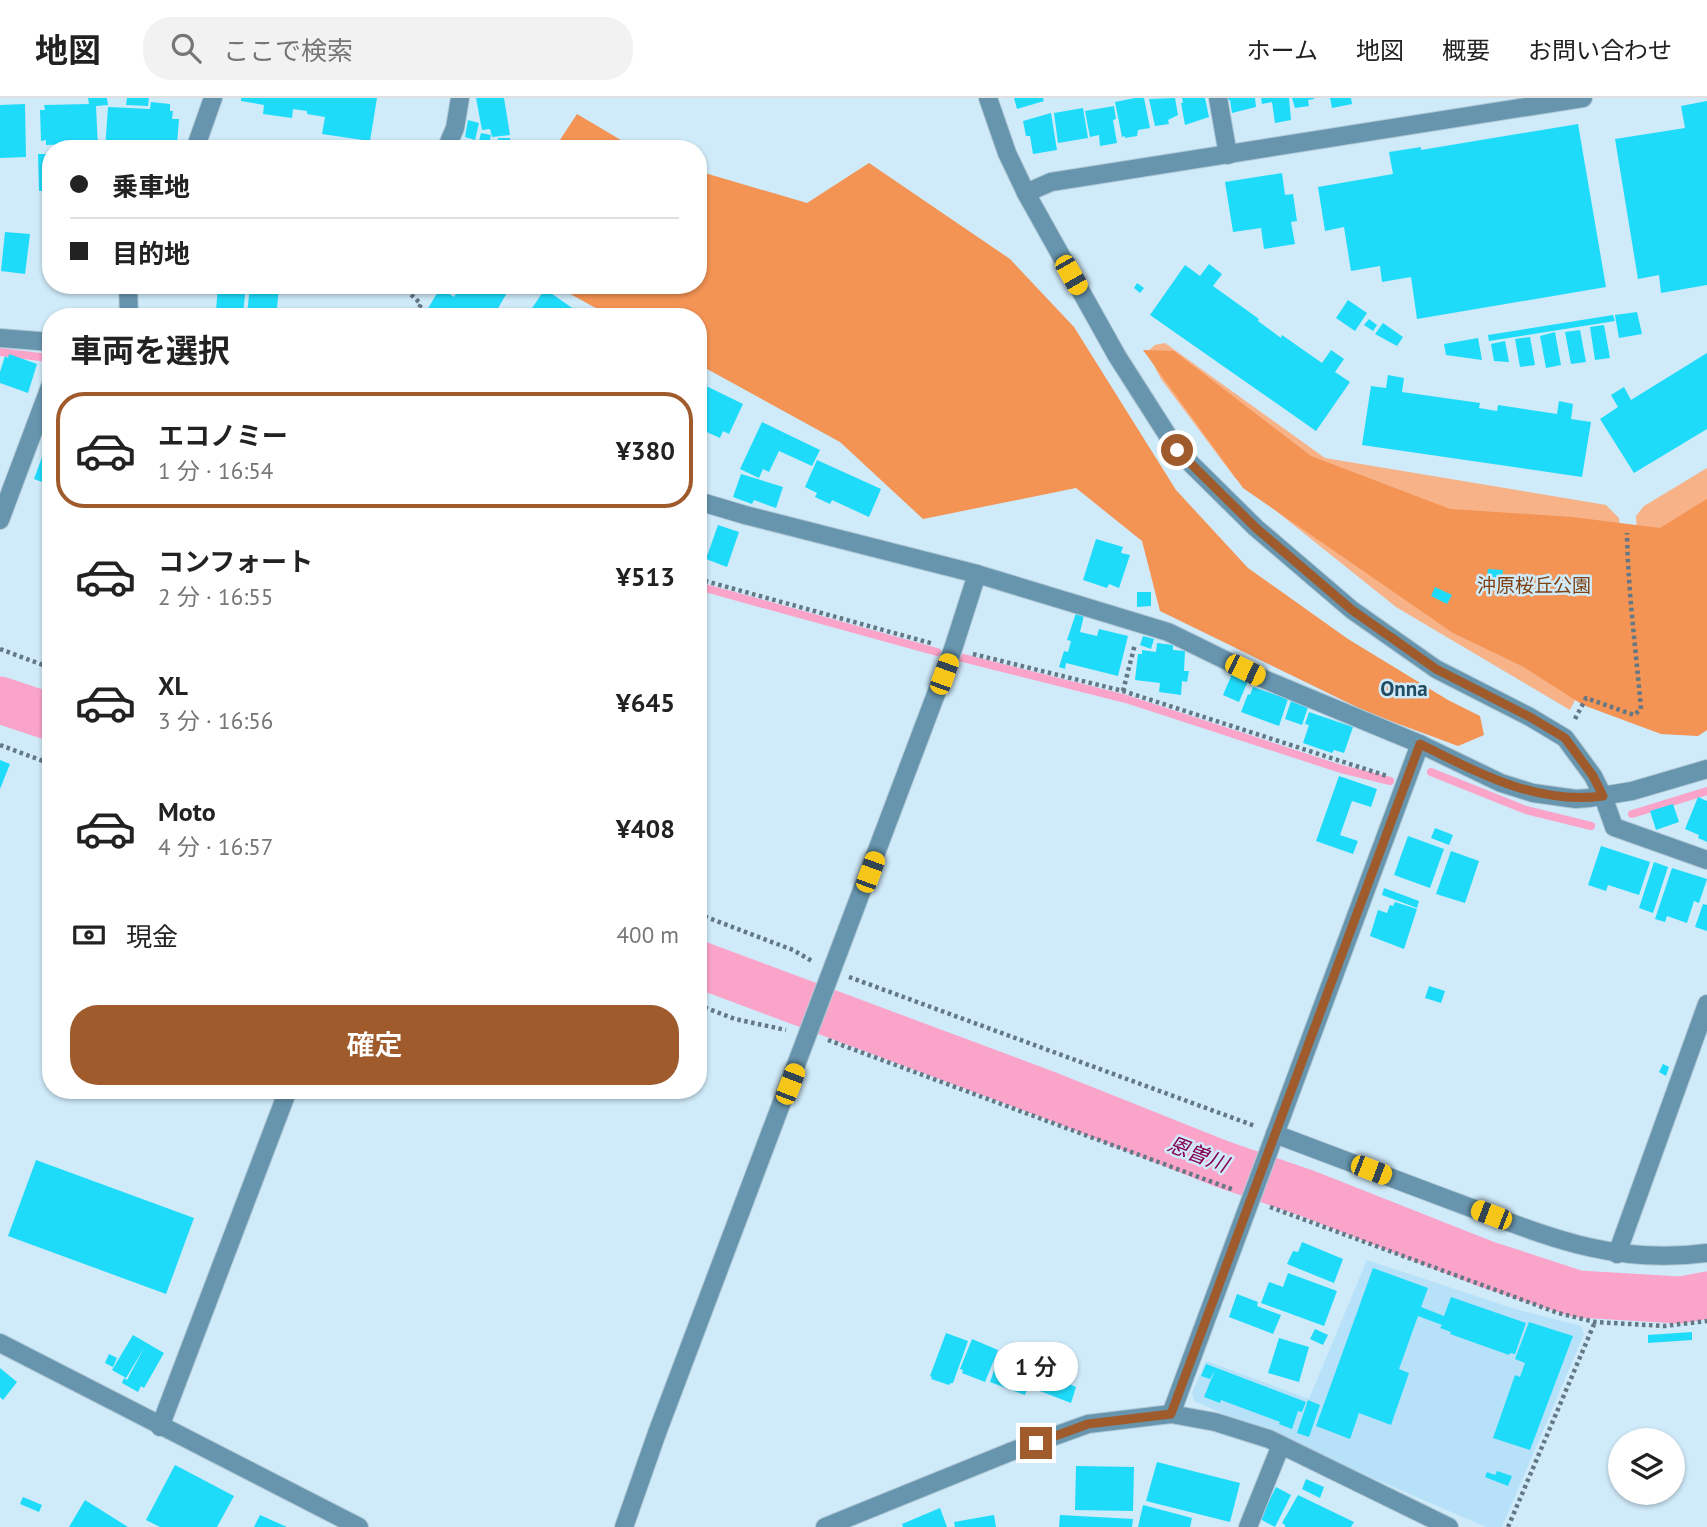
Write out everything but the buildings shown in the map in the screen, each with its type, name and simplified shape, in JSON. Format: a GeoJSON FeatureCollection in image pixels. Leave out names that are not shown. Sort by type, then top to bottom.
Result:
{"type":"FeatureCollection","features":[{"type":"Feature","properties":{"kind":"street"},"geometry":{"type":"LineString","coordinates":[[198,140],[213,98]]}},
{"type":"Feature","properties":{"kind":"street"},"geometry":{"type":"LineString","coordinates":[[450,140],[455,128],[460,98]]}},
{"type":"Feature","properties":{"kind":"street"},"geometry":{"type":"LineString","coordinates":[[988,98],[1007,153],[1026,193],[1117,356],[1177,450],[1194,469],[1256,528],[1352,610],[1436,669],[1565,738],[1593,776],[1614,827],[1707,860]]}},
{"type":"Feature","properties":{"kind":"street"},"geometry":{"type":"LineString","coordinates":[[1218,98],[1228,155]]}},
{"type":"Feature","properties":{"kind":"street"},"geometry":{"type":"LineString","coordinates":[[1026,193],[1051,182],[1554,100],[1583,98]]}},
{"type":"Feature","properties":{"kind":"street"},"geometry":{"type":"LineString","coordinates":[[0,338],[42,341]]}},
{"type":"Feature","properties":{"kind":"street"},"geometry":{"type":"LineString","coordinates":[[0,520],[42,408]]}},
{"type":"Feature","properties":{"kind":"street"},"geometry":{"type":"LineString","coordinates":[[707,504],[977,574],[1168,632],[1266,680],[1420,744],[1501,783],[1533,793],[1576,799],[1603,796],[1653,786],[1707,769]]}},
{"type":"Feature","properties":{"kind":"street"},"geometry":{"type":"LineString","coordinates":[[624,1527],[953,649],[977,574]]}},
{"type":"Feature","properties":{"kind":"street"},"geometry":{"type":"LineString","coordinates":[[1171,1414],[1420,744]]}},
{"type":"Feature","properties":{"kind":"street"},"geometry":{"type":"LineString","coordinates":[[1618,1254],[1707,1004]]}},
{"type":"Feature","properties":{"kind":"street"},"geometry":{"type":"LineString","coordinates":[[160,1427],[285,1099]]}},
{"type":"Feature","properties":{"kind":"street"},"geometry":{"type":"LineString","coordinates":[[1274,1137],[1588,1249],[1618,1254],[1675,1257],[1707,1253]]}},
{"type":"Feature","properties":{"kind":"street"},"geometry":{"type":"LineString","coordinates":[[0,1343],[359,1527]]}},
{"type":"Feature","properties":{"kind":"street"},"geometry":{"type":"LineString","coordinates":[[825,1527],[1010,1452],[1088,1424],[1171,1414],[1215,1422],[1282,1445],[1449,1527]]}},
{"type":"Feature","properties":{"kind":"street"},"geometry":{"type":"LineString","coordinates":[[1248,1527],[1282,1445]]}},
{"type":"Feature","properties":{"kind":"path"},"geometry":{"type":"LineString","coordinates":[[410,294],[421,304],[419,308]]}},
{"type":"Feature","properties":{"kind":"path"},"geometry":{"type":"LineString","coordinates":[[1565,738],[1586,698],[1634,715],[1641,709],[1628,587],[1627,533]]}},
{"type":"Feature","properties":{"kind":"path"},"geometry":{"type":"LineString","coordinates":[[707,581],[953,649],[1123,691],[1406,782]]}},
{"type":"Feature","properties":{"kind":"path"},"geometry":{"type":"LineString","coordinates":[[1123,691],[1140,624]]}},
{"type":"Feature","properties":{"kind":"path"},"geometry":{"type":"LineString","coordinates":[[0,649],[42,665]]}},
{"type":"Feature","properties":{"kind":"path"},"geometry":{"type":"LineString","coordinates":[[0,745],[42,761]]}},
{"type":"Feature","properties":{"kind":"path"},"geometry":{"type":"LineString","coordinates":[[707,917],[793,950],[831,977],[1274,1137]]}},
{"type":"Feature","properties":{"kind":"path"},"geometry":{"type":"LineString","coordinates":[[707,1008],[735,1019],[842,1043],[1558,1313],[1595,1322],[1664,1326],[1707,1321]]}},
{"type":"Feature","properties":{"kind":"path"},"geometry":{"type":"LineString","coordinates":[[1508,1527],[1595,1322]]}},
{"type":"Feature","properties":{"kind":"shaded area"},"geometry":{"type":"Polygon","coordinates":[[[1367,1260],[1512,1308],[1581,1326],[1584,1334],[1502,1527],[1486,1527],[1194,1401],[1192,1393],[1206,1361],[1309,1399],[1367,1260]]]}},
{"type":"Feature","properties":{"kind":"green space"},"geometry":{"type":"Polygon","coordinates":[[[577,114],[621,140],[560,140],[577,114]]]}},
{"type":"Feature","properties":{"kind":"green space"},"geometry":{"type":"Polygon","coordinates":[[[869,163],[1010,259],[1074,327],[1176,490],[1248,568],[1348,639],[1448,700],[1480,716],[1484,735],[1458,746],[1369,713],[1160,611],[1142,541],[1076,488],[923,519],[840,442],[707,369],[707,308],[596,308],[570,294],[707,294],[707,174],[807,203],[869,163]]]}},
{"type":"Feature","properties":{"kind":"green space","name":"沖原桜丘公園"},"geometry":{"type":"Polygon","coordinates":[[[1165,343],[1325,458],[1606,505],[1619,518],[1634,676],[1578,694],[1570,710],[1396,607],[1235,478],[1161,379],[1147,352],[1155,345],[1165,343]]]}},
{"type":"Feature","properties":{"kind":"green space","name":"沖原桜丘公園"},"geometry":{"type":"Polygon","coordinates":[[[1143,350],[1174,351],[1311,456],[1450,509],[1572,517],[1660,528],[1707,499],[1707,730],[1698,736],[1661,734],[1583,705],[1522,666],[1453,633],[1243,488],[1143,350]]]}},
{"type":"Feature","properties":{"kind":"green space"},"geometry":{"type":"Polygon","coordinates":[[[1707,468],[1707,590],[1642,622],[1636,516],[1644,506],[1707,468]]]}},
{"type":"Feature","properties":{"kind":"waterway"},"geometry":{"type":"LineString","coordinates":[[0,352],[42,357]]}},
{"type":"Feature","properties":{"kind":"waterway"},"geometry":{"type":"LineString","coordinates":[[707,588],[937,652]]}},
{"type":"Feature","properties":{"kind":"waterway"},"geometry":{"type":"LineString","coordinates":[[959,657],[1126,699],[1341,769],[1390,781]]}},
{"type":"Feature","properties":{"kind":"waterway","name":"恩曽川"},"geometry":{"type":"LineString","coordinates":[[0,700],[42,714]]}},
{"type":"Feature","properties":{"kind":"waterway"},"geometry":{"type":"LineString","coordinates":[[1431,772],[1526,810],[1591,826]]}},
{"type":"Feature","properties":{"kind":"waterway"},"geometry":{"type":"LineString","coordinates":[[1632,814],[1707,791]]}},
{"type":"Feature","properties":{"kind":"waterway","name":"恩曽川"},"geometry":{"type":"LineString","coordinates":[[707,967],[1049,1095],[1222,1164],[1309,1194],[1486,1264],[1578,1294],[1680,1300],[1707,1295]]}},
{"type":"Feature","properties":{"kind":"district","name":"Onna"},"geometry":{"type":"Point","coordinates":[1404,688]}},
{"type":"Feature","properties":{"kind":"route"},"geometry":{"type":"LineString","coordinates":[[1036,1443],[1088,1424],[1171,1414],[1420,744],[1501,783],[1533,793],[1576,799],[1603,796],[1569,741],[1530,717],[1436,669],[1352,610],[1256,528],[1177,450]]}}]}
